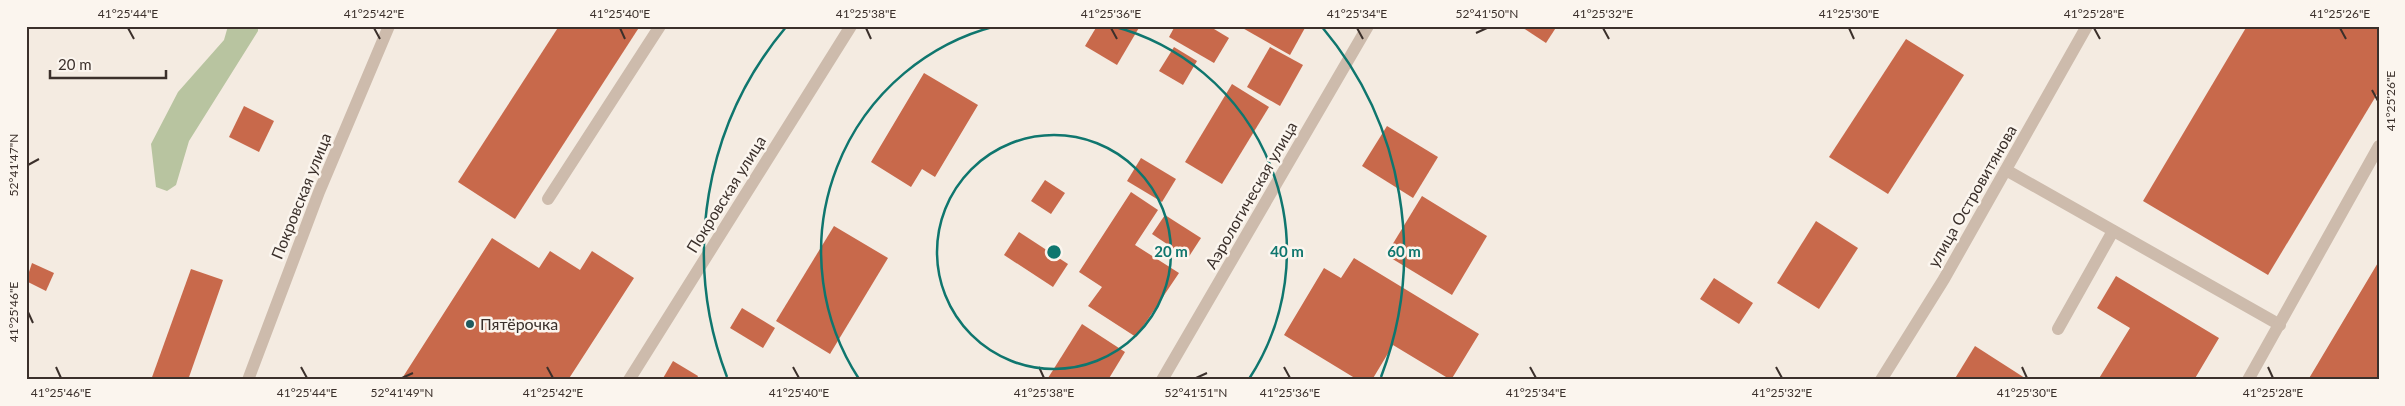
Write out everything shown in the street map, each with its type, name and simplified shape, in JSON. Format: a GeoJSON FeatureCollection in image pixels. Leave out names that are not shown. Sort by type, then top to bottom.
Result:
{"type":"FeatureCollection","features":[{"type":"Feature","properties":{"kind":"street","name":"Покровская улица"},"geometry":{"type":"LineString","coordinates":[[248,380],[319,192],[389,26]]}},
{"type":"Feature","properties":{"kind":"street"},"geometry":{"type":"LineString","coordinates":[[548,199],[660,26]]}},
{"type":"Feature","properties":{"kind":"street","name":"Покровская улица"},"geometry":{"type":"LineString","coordinates":[[629,380],[851,26]]}},
{"type":"Feature","properties":{"kind":"street","name":"Аэрологическая улица"},"geometry":{"type":"LineString","coordinates":[[1162,380],[1368,26]]}},
{"type":"Feature","properties":{"kind":"street","name":"улица Островитянова"},"geometry":{"type":"LineString","coordinates":[[1881,380],[1944,279],[2087,26]]}},
{"type":"Feature","properties":{"kind":"street"},"geometry":{"type":"LineString","coordinates":[[2248,380],[2280,326],[2379,146]]}},
{"type":"Feature","properties":{"kind":"street"},"geometry":{"type":"LineString","coordinates":[[2006,170],[2280,326]]}},
{"type":"Feature","properties":{"kind":"street"},"geometry":{"type":"LineString","coordinates":[[2058,330],[2114,231]]}},
{"type":"Feature","properties":{"kind":"green space"},"geometry":{"type":"Polygon","coordinates":[[[228,26],[258,26],[258,31],[189,141],[176,185],[167,191],[156,187],[151,144],[178,92],[224,40],[228,26]]]}},
{"type":"Feature","properties":{"kind":"building"},"geometry":{"type":"Polygon","coordinates":[[[559,26],[640,26],[515,219],[458,182],[559,26]]]}},
{"type":"Feature","properties":{"kind":"building"},"geometry":{"type":"Polygon","coordinates":[[[1097,26],[1140,26],[1117,65],[1085,46],[1097,26]]]}},
{"type":"Feature","properties":{"kind":"building"},"geometry":{"type":"Polygon","coordinates":[[[1175,26],[1209,26],[1229,38],[1214,63],[1169,37],[1175,26]]]}},
{"type":"Feature","properties":{"kind":"building"},"geometry":{"type":"Polygon","coordinates":[[[1239,26],[1306,26],[1290,55],[1239,26]]]}},
{"type":"Feature","properties":{"kind":"building"},"geometry":{"type":"Polygon","coordinates":[[[1520,26],[1557,26],[1546,43],[1520,26]]]}},
{"type":"Feature","properties":{"kind":"building"},"geometry":{"type":"Polygon","coordinates":[[[2247,26],[2379,26],[2379,91],[2268,275],[2143,201],[2247,26]]]}},
{"type":"Feature","properties":{"kind":"building"},"geometry":{"type":"Polygon","coordinates":[[[1906,39],[1964,75],[1888,194],[1829,157],[1906,39]]]}},
{"type":"Feature","properties":{"kind":"building"},"geometry":{"type":"Polygon","coordinates":[[[1174,47],[1197,61],[1183,85],[1159,71],[1174,47]]]}},
{"type":"Feature","properties":{"kind":"building"},"geometry":{"type":"Polygon","coordinates":[[[1270,47],[1303,65],[1280,106],[1247,87],[1270,47]]]}},
{"type":"Feature","properties":{"kind":"building"},"geometry":{"type":"Polygon","coordinates":[[[924,73],[978,105],[935,177],[922,169],[911,187],[871,162],[924,73]]]}},
{"type":"Feature","properties":{"kind":"building"},"geometry":{"type":"Polygon","coordinates":[[[1232,84],[1269,107],[1222,184],[1185,162],[1232,84]]]}},
{"type":"Feature","properties":{"kind":"building"},"geometry":{"type":"Polygon","coordinates":[[[244,106],[274,121],[259,152],[229,137],[244,106]]]}},
{"type":"Feature","properties":{"kind":"building"},"geometry":{"type":"Polygon","coordinates":[[[1387,126],[1438,157],[1413,198],[1362,166],[1387,126]]]}},
{"type":"Feature","properties":{"kind":"building"},"geometry":{"type":"Polygon","coordinates":[[[1141,158],[1176,179],[1162,202],[1127,181],[1141,158]]]}},
{"type":"Feature","properties":{"kind":"building"},"geometry":{"type":"Polygon","coordinates":[[[1045,180],[1065,193],[1051,214],[1031,201],[1045,180]]]}},
{"type":"Feature","properties":{"kind":"building"},"geometry":{"type":"Polygon","coordinates":[[[1131,192],[1158,210],[1135,245],[1179,273],[1136,337],[1088,306],[1102,287],[1079,272],[1131,192]]]}},
{"type":"Feature","properties":{"kind":"building"},"geometry":{"type":"Polygon","coordinates":[[[1422,196],[1487,236],[1452,295],[1386,255],[1422,196]]]}},
{"type":"Feature","properties":{"kind":"building"},"geometry":{"type":"Polygon","coordinates":[[[1165,215],[1201,238],[1188,258],[1152,234],[1165,215]]]}},
{"type":"Feature","properties":{"kind":"building"},"geometry":{"type":"Polygon","coordinates":[[[1816,221],[1858,248],[1819,309],[1777,283],[1816,221]]]}},
{"type":"Feature","properties":{"kind":"building"},"geometry":{"type":"Polygon","coordinates":[[[834,226],[888,258],[830,354],[776,321],[834,226]]]}},
{"type":"Feature","properties":{"kind":"building"},"geometry":{"type":"Polygon","coordinates":[[[1019,232],[1068,264],[1053,287],[1004,255],[1019,232]]]}},
{"type":"Feature","properties":{"kind":"building"},"geometry":{"type":"Polygon","coordinates":[[[492,238],[539,268],[550,251],[580,270],[592,251],[634,278],[568,380],[401,380],[492,238]]]}},
{"type":"Feature","properties":{"kind":"building"},"geometry":{"type":"Polygon","coordinates":[[[1354,258],[1479,334],[1451,380],[1393,345],[1372,380],[1358,380],[1284,335],[1324,268],[1341,278],[1354,258]]]}},
{"type":"Feature","properties":{"kind":"building"},"geometry":{"type":"Polygon","coordinates":[[[2379,261],[2379,380],[2308,380],[2317,365],[2379,261]]]}},
{"type":"Feature","properties":{"kind":"building"},"geometry":{"type":"Polygon","coordinates":[[[32,263],[54,273],[46,291],[26,281],[32,263]]]}},
{"type":"Feature","properties":{"kind":"building"},"geometry":{"type":"Polygon","coordinates":[[[191,269],[223,280],[188,380],[151,380],[191,269]]]}},
{"type":"Feature","properties":{"kind":"building"},"geometry":{"type":"Polygon","coordinates":[[[2116,276],[2219,338],[2194,380],[2098,380],[2130,328],[2097,308],[2116,276]]]}},
{"type":"Feature","properties":{"kind":"building"},"geometry":{"type":"Polygon","coordinates":[[[1714,278],[1753,303],[1739,324],[1700,299],[1714,278]]]}},
{"type":"Feature","properties":{"kind":"building"},"geometry":{"type":"Polygon","coordinates":[[[742,308],[775,328],[763,348],[730,328],[742,308]]]}},
{"type":"Feature","properties":{"kind":"building"},"geometry":{"type":"Polygon","coordinates":[[[1082,324],[1125,352],[1108,380],[1052,380],[1048,378],[1082,324]]]}},
{"type":"Feature","properties":{"kind":"building"},"geometry":{"type":"Polygon","coordinates":[[[1975,346],[2028,380],[1954,380],[1975,346]]]}},
{"type":"Feature","properties":{"kind":"building"},"geometry":{"type":"Polygon","coordinates":[[[673,361],[698,376],[696,380],[662,380],[673,361]]]}},
{"type":"Feature","properties":{"kind":"place","name":"Пятёрочка"},"geometry":{"type":"Point","coordinates":[470,324]}}]}
